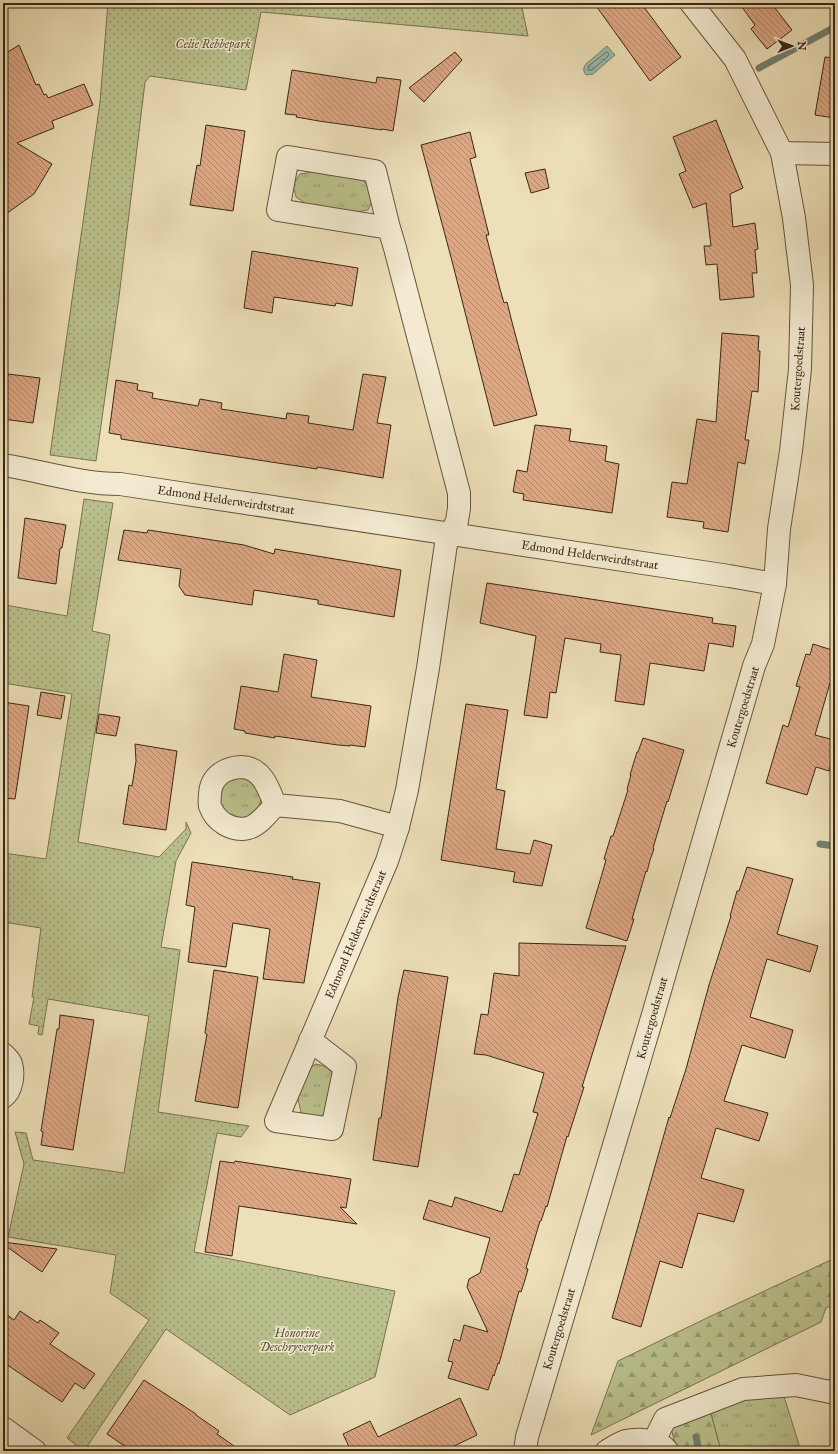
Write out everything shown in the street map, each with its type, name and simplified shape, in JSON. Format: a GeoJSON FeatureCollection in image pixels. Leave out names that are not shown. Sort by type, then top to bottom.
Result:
{"type":"FeatureCollection","features":[{"type":"Feature","properties":{"kind":"street","name":"Koutergoedstraat"},"geometry":{"type":"LineString","coordinates":[[525,1451],[527,1437],[652,1018],[752,674],[763,644],[775,584],[779,529],[791,451],[800,369],[802,285],[794,218],[782,153],[735,58],[691,3]]}},
{"type":"Feature","properties":{"kind":"street"},"geometry":{"type":"LineString","coordinates":[[782,153],[835,154]]}},
{"type":"Feature","properties":{"kind":"street","name":"Edmond Helderweirdtstraat"},"geometry":{"type":"LineString","coordinates":[[310,1040],[387,861],[398,827],[407,790],[446,544],[458,521],[459,493],[375,171],[288,157],[278,210],[389,228]]}},
{"type":"Feature","properties":{"kind":"street","name":"Edmond Helderweirdtstraat"},"geometry":{"type":"LineString","coordinates":[[3,464],[74,480],[104,484],[120,484],[451,533],[775,584]]}},
{"type":"Feature","properties":{"kind":"street"},"geometry":{"type":"LineString","coordinates":[[276,804],[340,811],[398,827]]}},
{"type":"Feature","properties":{"kind":"street"},"geometry":{"type":"LineString","coordinates":[[3,1054],[11,1063],[13,1079],[7,1095],[3,1097]]}},
{"type":"Feature","properties":{"kind":"street"},"geometry":{"type":"LineString","coordinates":[[606,1451],[626,1441],[660,1446],[665,1419],[743,1389],[796,1385],[835,1393]]}},
{"type":"Feature","properties":{"kind":"street"},"geometry":{"type":"LineString","coordinates":[[3,1428],[35,1451]]}},
{"type":"Feature","properties":{"kind":"green space","name":"Celie Rebbepark"},"geometry":{"type":"Polygon","coordinates":[[[108,3],[521,3],[528,36],[261,12],[246,90],[150,76],[145,82],[119,297],[96,461],[50,455],[100,102],[108,3]]]}},
{"type":"Feature","properties":{"kind":"green space"},"geometry":{"type":"Polygon","coordinates":[[[313,172],[361,179],[371,187],[373,198],[368,210],[355,212],[308,205],[296,197],[293,185],[300,174],[313,172]]]}},
{"type":"Feature","properties":{"kind":"green space","name":"Honorine Deschryverpark"},"geometry":{"type":"Polygon","coordinates":[[[84,499],[113,503],[92,631],[110,635],[78,842],[159,857],[186,829],[186,822],[191,833],[176,861],[161,947],[180,950],[158,1112],[249,1126],[241,1137],[217,1133],[194,1252],[395,1291],[375,1377],[290,1415],[166,1329],[84,1451],[67,1438],[149,1320],[110,1293],[116,1255],[8,1237],[24,1164],[15,1132],[26,1133],[33,1160],[124,1173],[149,1016],[48,999],[42,1035],[38,1034],[39,1026],[29,1024],[34,997],[32,997],[41,928],[3,922],[3,853],[46,859],[72,694],[3,683],[3,622],[5,605],[67,616],[84,499]]]}},
{"type":"Feature","properties":{"kind":"green space"},"geometry":{"type":"Polygon","coordinates":[[[234,777],[251,779],[260,792],[260,804],[255,812],[248,818],[244,819],[229,816],[219,803],[221,787],[234,777]]]}},
{"type":"Feature","properties":{"kind":"green space"},"geometry":{"type":"Polygon","coordinates":[[[315,1064],[329,1069],[332,1074],[333,1087],[329,1109],[321,1116],[311,1118],[301,1112],[298,1099],[309,1070],[315,1064]]]}},
{"type":"Feature","properties":{"kind":"green space"},"geometry":{"type":"Polygon","coordinates":[[[835,1258],[835,1304],[826,1308],[821,1322],[591,1435],[618,1361],[835,1258]]]}},
{"type":"Feature","properties":{"kind":"green space"},"geometry":{"type":"Polygon","coordinates":[[[782,1390],[801,1451],[721,1451],[710,1410],[782,1390]]]}},
{"type":"Feature","properties":{"kind":"green space"},"geometry":{"type":"Polygon","coordinates":[[[710,1410],[721,1451],[677,1451],[671,1428],[710,1410]]]}},
{"type":"Feature","properties":{"kind":"water"},"geometry":{"type":"Polygon","coordinates":[[[607,46],[615,55],[593,74],[586,75],[584,72],[584,67],[586,64],[607,46]]]}},
{"type":"Feature","properties":{"kind":"building"},"geometry":{"type":"Polygon","coordinates":[[[594,3],[641,3],[681,57],[650,81],[594,3]]]}},
{"type":"Feature","properties":{"kind":"building"},"geometry":{"type":"Polygon","coordinates":[[[739,3],[771,3],[792,30],[767,49],[751,29],[755,25],[739,3]]]}},
{"type":"Feature","properties":{"kind":"building"},"geometry":{"type":"Polygon","coordinates":[[[19,45],[36,85],[39,84],[44,95],[46,94],[48,98],[84,84],[93,105],[52,121],[54,128],[17,143],[52,164],[34,194],[3,216],[3,55],[19,45]]]}},
{"type":"Feature","properties":{"kind":"building"},"geometry":{"type":"Polygon","coordinates":[[[455,52],[462,60],[424,102],[409,88],[455,52]]]}},
{"type":"Feature","properties":{"kind":"building"},"geometry":{"type":"Polygon","coordinates":[[[825,57],[835,58],[835,118],[815,115],[825,57]]]}},
{"type":"Feature","properties":{"kind":"building"},"geometry":{"type":"Polygon","coordinates":[[[292,70],[376,83],[377,77],[401,80],[393,131],[319,121],[296,117],[297,115],[285,114],[292,70]]]}},
{"type":"Feature","properties":{"kind":"building"},"geometry":{"type":"Polygon","coordinates":[[[716,120],[743,188],[730,194],[733,227],[755,223],[758,249],[755,250],[757,273],[752,273],[754,297],[720,300],[717,264],[706,265],[704,246],[711,246],[706,203],[693,208],[679,174],[686,171],[673,137],[716,120]]]}},
{"type":"Feature","properties":{"kind":"building"},"geometry":{"type":"Polygon","coordinates":[[[206,125],[245,131],[233,211],[190,205],[197,165],[200,166],[206,125]]]}},
{"type":"Feature","properties":{"kind":"building"},"geometry":{"type":"Polygon","coordinates":[[[470,132],[476,157],[470,159],[489,235],[486,235],[504,303],[507,302],[537,415],[494,426],[421,145],[470,132]]]}},
{"type":"Feature","properties":{"kind":"building"},"geometry":{"type":"Polygon","coordinates":[[[545,169],[549,188],[531,193],[525,173],[545,169]]]}},
{"type":"Feature","properties":{"kind":"building"},"geometry":{"type":"Polygon","coordinates":[[[252,251],[358,268],[352,306],[336,303],[335,306],[274,297],[272,313],[244,308],[252,251]]]}},
{"type":"Feature","properties":{"kind":"building"},"geometry":{"type":"Polygon","coordinates":[[[722,333],[759,336],[758,351],[760,351],[758,392],[752,391],[745,440],[749,440],[745,464],[738,462],[728,532],[703,528],[704,522],[667,517],[672,482],[687,484],[697,419],[716,422],[722,333]]]}},
{"type":"Feature","properties":{"kind":"building"},"geometry":{"type":"Polygon","coordinates":[[[8,374],[40,378],[33,423],[3,419],[3,397],[5,397],[8,374]]]}},
{"type":"Feature","properties":{"kind":"building"},"geometry":{"type":"Polygon","coordinates":[[[363,374],[386,377],[377,423],[391,425],[383,478],[121,439],[121,435],[109,433],[116,380],[138,384],[137,390],[153,393],[152,398],[198,406],[200,399],[222,403],[221,409],[286,419],[287,413],[309,416],[308,423],[353,430],[363,374]]]}},
{"type":"Feature","properties":{"kind":"building"},"geometry":{"type":"Polygon","coordinates":[[[535,425],[571,429],[569,441],[607,446],[605,461],[619,464],[612,513],[523,500],[524,494],[513,492],[517,470],[527,472],[535,425]]]}},
{"type":"Feature","properties":{"kind":"building"},"geometry":{"type":"Polygon","coordinates":[[[25,518],[66,525],[62,548],[60,548],[56,584],[18,578],[25,518]]]}},
{"type":"Feature","properties":{"kind":"building"},"geometry":{"type":"Polygon","coordinates":[[[124,530],[147,533],[148,530],[244,545],[274,554],[275,549],[401,570],[394,617],[318,604],[318,600],[254,590],[252,605],[185,595],[179,586],[181,569],[118,560],[124,530]]]}},
{"type":"Feature","properties":{"kind":"building"},"geometry":{"type":"Polygon","coordinates":[[[487,583],[713,618],[712,623],[736,626],[733,647],[709,643],[704,671],[650,663],[644,705],[615,701],[621,655],[600,652],[601,644],[565,638],[556,693],[550,692],[547,718],[524,715],[536,636],[480,623],[487,583]]]}},
{"type":"Feature","properties":{"kind":"building"},"geometry":{"type":"Polygon","coordinates":[[[813,644],[835,651],[835,685],[830,683],[815,735],[834,740],[831,752],[833,756],[829,771],[816,767],[807,795],[766,783],[783,725],[788,727],[800,687],[796,686],[806,654],[810,655],[813,644]]]}},
{"type":"Feature","properties":{"kind":"building"},"geometry":{"type":"Polygon","coordinates":[[[284,654],[317,660],[311,697],[371,706],[365,747],[338,745],[275,736],[275,738],[245,733],[245,731],[234,729],[241,686],[278,692],[284,654]]]}},
{"type":"Feature","properties":{"kind":"building"},"geometry":{"type":"Polygon","coordinates":[[[41,692],[65,696],[61,719],[37,715],[41,692]]]}},
{"type":"Feature","properties":{"kind":"building"},"geometry":{"type":"Polygon","coordinates":[[[3,702],[29,706],[15,799],[3,798],[3,702]]]}},
{"type":"Feature","properties":{"kind":"building"},"geometry":{"type":"Polygon","coordinates":[[[466,704],[508,710],[496,789],[505,791],[496,849],[530,854],[534,840],[552,845],[542,886],[513,882],[515,872],[441,860],[466,704]]]}},
{"type":"Feature","properties":{"kind":"building"},"geometry":{"type":"Polygon","coordinates":[[[99,714],[120,717],[116,736],[96,733],[99,714]]]}},
{"type":"Feature","properties":{"kind":"building"},"geometry":{"type":"Polygon","coordinates":[[[643,738],[684,750],[668,802],[667,801],[647,872],[646,871],[627,941],[586,928],[606,860],[604,859],[628,790],[630,775],[643,738]]]}},
{"type":"Feature","properties":{"kind":"building"},"geometry":{"type":"Polygon","coordinates":[[[135,744],[177,751],[166,830],[123,824],[129,785],[132,786],[136,761],[135,744]]]}},
{"type":"Feature","properties":{"kind":"building"},"geometry":{"type":"Polygon","coordinates":[[[192,862],[293,877],[292,879],[320,883],[304,983],[263,979],[270,929],[233,923],[226,967],[188,962],[195,907],[186,905],[192,862]]]}},
{"type":"Feature","properties":{"kind":"building"},"geometry":{"type":"Polygon","coordinates":[[[747,867],[793,879],[777,934],[818,946],[810,972],[767,959],[750,1017],[793,1030],[785,1058],[742,1045],[724,1101],[768,1113],[764,1126],[759,1141],[716,1128],[701,1178],[744,1190],[734,1222],[698,1213],[682,1268],[660,1261],[641,1327],[612,1318],[669,1117],[670,1118],[686,1069],[737,891],[739,891],[747,867]]]}},
{"type":"Feature","properties":{"kind":"building"},"geometry":{"type":"Polygon","coordinates":[[[519,943],[626,946],[582,1087],[584,1087],[568,1137],[567,1136],[547,1207],[546,1206],[540,1221],[526,1268],[528,1269],[525,1280],[521,1292],[519,1291],[499,1364],[498,1363],[488,1390],[448,1378],[453,1362],[448,1361],[454,1339],[460,1341],[464,1325],[488,1332],[467,1287],[469,1279],[480,1273],[490,1238],[423,1219],[429,1200],[452,1207],[455,1197],[502,1212],[514,1174],[519,1175],[538,1113],[533,1112],[544,1073],[486,1055],[474,1054],[481,1014],[488,1015],[494,973],[519,976],[519,943]]]}},
{"type":"Feature","properties":{"kind":"building"},"geometry":{"type":"Polygon","coordinates":[[[214,970],[258,977],[238,1108],[195,1101],[207,1034],[205,1033],[214,970]]]}},
{"type":"Feature","properties":{"kind":"building"},"geometry":{"type":"Polygon","coordinates":[[[404,970],[448,977],[418,1167],[373,1160],[379,1118],[381,1118],[398,997],[404,970]]]}},
{"type":"Feature","properties":{"kind":"building"},"geometry":{"type":"Polygon","coordinates":[[[60,1015],[94,1020],[73,1150],[41,1145],[43,1132],[41,1131],[57,1029],[59,1029],[60,1015]]]}},
{"type":"Feature","properties":{"kind":"building"},"geometry":{"type":"Polygon","coordinates":[[[220,1161],[234,1163],[235,1161],[351,1179],[346,1208],[340,1207],[357,1224],[239,1206],[232,1256],[205,1252],[220,1161]]]}},
{"type":"Feature","properties":{"kind":"building"},"geometry":{"type":"Polygon","coordinates":[[[3,1242],[57,1249],[42,1272],[3,1244],[3,1242]]]}},
{"type":"Feature","properties":{"kind":"building"},"geometry":{"type":"Polygon","coordinates":[[[20,1311],[38,1323],[40,1320],[59,1333],[50,1344],[95,1374],[84,1389],[75,1383],[62,1402],[3,1362],[3,1312],[14,1320],[20,1311]]]}},
{"type":"Feature","properties":{"kind":"building"},"geometry":{"type":"Polygon","coordinates":[[[144,1380],[196,1414],[219,1431],[217,1434],[241,1451],[132,1451],[107,1434],[144,1380]]]}},
{"type":"Feature","properties":{"kind":"building"},"geometry":{"type":"Polygon","coordinates":[[[460,1398],[477,1435],[444,1451],[351,1451],[343,1434],[370,1421],[378,1437],[460,1398]]]}},
{"type":"Feature","properties":{"kind":"waterway"},"geometry":{"type":"LineString","coordinates":[[759,68],[835,27]]}},
{"type":"Feature","properties":{"kind":"waterway"},"geometry":{"type":"LineString","coordinates":[[820,844],[835,846]]}},
{"type":"Feature","properties":{"kind":"waterway"},"geometry":{"type":"LineString","coordinates":[[696,1437],[699,1451]]}}]}
